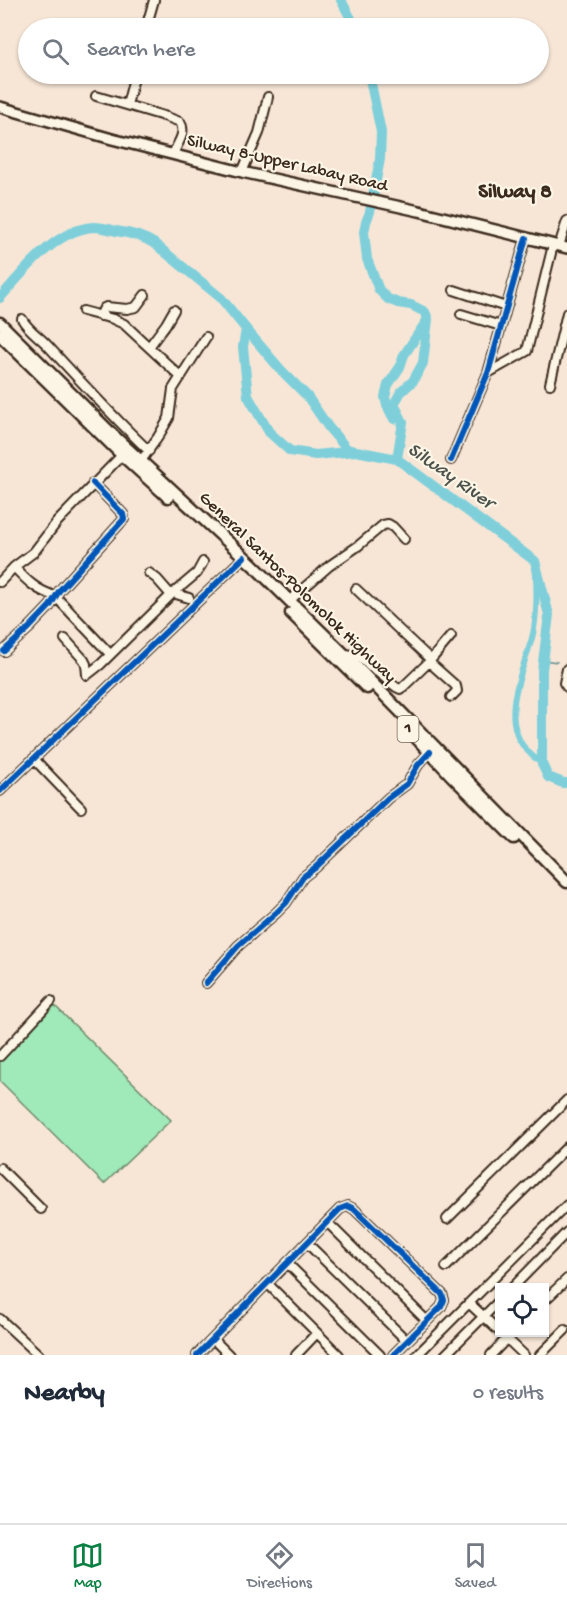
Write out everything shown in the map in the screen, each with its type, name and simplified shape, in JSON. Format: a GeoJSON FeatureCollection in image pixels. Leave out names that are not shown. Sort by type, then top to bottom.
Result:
{"type":"FeatureCollection","features":[{"type":"Feature","properties":{"kind":"highway","name":"General Santos-Polomolok Highway"},"geometry":{"type":"LineString","coordinates":[[0,323],[242,560],[344,654],[567,882]]}},
{"type":"Feature","properties":{"kind":"highway","name":"1"},"geometry":{"type":"LineString","coordinates":[[0,335],[122,455],[242,560],[567,891]]}},
{"type":"Feature","properties":{"kind":"main road","name":"Silway 8-Upper Labay Road"},"geometry":{"type":"LineString","coordinates":[[0,107],[242,172],[389,204],[560,247]]}},
{"type":"Feature","properties":{"kind":"street"},"geometry":{"type":"LineString","coordinates":[[149,18],[154,0]]}},
{"type":"Feature","properties":{"kind":"street"},"geometry":{"type":"LineString","coordinates":[[127,105],[132,84]]}},
{"type":"Feature","properties":{"kind":"street"},"geometry":{"type":"LineString","coordinates":[[96,96],[180,122],[183,129],[173,154]]}},
{"type":"Feature","properties":{"kind":"street"},"geometry":{"type":"LineString","coordinates":[[242,172],[259,133],[268,97]]}},
{"type":"Feature","properties":{"kind":"street"},"geometry":{"type":"LineString","coordinates":[[488,373],[527,351],[567,221]]}},
{"type":"Feature","properties":{"kind":"street"},"geometry":{"type":"LineString","coordinates":[[451,460],[488,373],[526,238]]}},
{"type":"Feature","properties":{"kind":"street"},"geometry":{"type":"LineString","coordinates":[[454,290],[506,307]]}},
{"type":"Feature","properties":{"kind":"street"},"geometry":{"type":"LineString","coordinates":[[100,316],[106,307],[133,309],[145,295]]}},
{"type":"Feature","properties":{"kind":"street"},"geometry":{"type":"LineString","coordinates":[[149,347],[174,310]]}},
{"type":"Feature","properties":{"kind":"street"},"geometry":{"type":"LineString","coordinates":[[83,311],[124,324],[181,377]]}},
{"type":"Feature","properties":{"kind":"street"},"geometry":{"type":"LineString","coordinates":[[550,384],[567,313]]}},
{"type":"Feature","properties":{"kind":"street"},"geometry":{"type":"LineString","coordinates":[[460,314],[501,326]]}},
{"type":"Feature","properties":{"kind":"street"},"geometry":{"type":"LineString","coordinates":[[22,319],[32,333],[46,344],[104,408],[148,451]]}},
{"type":"Feature","properties":{"kind":"street"},"geometry":{"type":"LineString","coordinates":[[141,461],[169,418],[173,389],[206,338]]}},
{"type":"Feature","properties":{"kind":"street"},"geometry":{"type":"LineString","coordinates":[[0,582],[14,567],[34,552],[57,522],[122,455]]}},
{"type":"Feature","properties":{"kind":"street"},"geometry":{"type":"LineString","coordinates":[[4,651],[54,602],[56,596],[124,519],[123,514],[93,483]]}},
{"type":"Feature","properties":{"kind":"street"},"geometry":{"type":"LineString","coordinates":[[289,602],[329,566],[383,525],[388,524],[393,527],[404,539]]}},
{"type":"Feature","properties":{"kind":"street"},"geometry":{"type":"LineString","coordinates":[[0,791],[242,560]]}},
{"type":"Feature","properties":{"kind":"street"},"geometry":{"type":"LineString","coordinates":[[65,639],[84,660],[86,677],[196,573],[202,561]]}},
{"type":"Feature","properties":{"kind":"street"},"geometry":{"type":"LineString","coordinates":[[14,567],[28,582],[56,596],[110,654]]}},
{"type":"Feature","properties":{"kind":"street"},"geometry":{"type":"LineString","coordinates":[[149,573],[172,594],[189,598]]}},
{"type":"Feature","properties":{"kind":"street"},"geometry":{"type":"LineString","coordinates":[[356,589],[456,686],[457,691],[451,697]]}},
{"type":"Feature","properties":{"kind":"street"},"geometry":{"type":"LineString","coordinates":[[344,654],[355,655],[400,688],[430,661],[451,636]]}},
{"type":"Feature","properties":{"kind":"street"},"geometry":{"type":"LineString","coordinates":[[567,669],[564,683],[567,687]]}},
{"type":"Feature","properties":{"kind":"street"},"geometry":{"type":"LineString","coordinates":[[206,983],[238,946],[286,903],[303,877],[392,794],[406,784],[430,752]]}},
{"type":"Feature","properties":{"kind":"street"},"geometry":{"type":"LineString","coordinates":[[34,759],[81,808]]}},
{"type":"Feature","properties":{"kind":"street"},"geometry":{"type":"LineString","coordinates":[[0,1056],[51,1000]]}},
{"type":"Feature","properties":{"kind":"street"},"geometry":{"type":"LineString","coordinates":[[447,1219],[567,1100]]}},
{"type":"Feature","properties":{"kind":"street"},"geometry":{"type":"LineString","coordinates":[[446,1267],[567,1147]]}},
{"type":"Feature","properties":{"kind":"street"},"geometry":{"type":"LineString","coordinates":[[0,1168],[40,1209]]}},
{"type":"Feature","properties":{"kind":"street"},"geometry":{"type":"LineString","coordinates":[[417,1355],[567,1205]]}},
{"type":"Feature","properties":{"kind":"street"},"geometry":{"type":"LineString","coordinates":[[197,1355],[340,1209],[348,1206],[442,1294],[444,1300],[427,1321],[393,1355]]}},
{"type":"Feature","properties":{"kind":"street"},"geometry":{"type":"LineString","coordinates":[[327,1222],[427,1321]]}},
{"type":"Feature","properties":{"kind":"street"},"geometry":{"type":"LineString","coordinates":[[516,1283],[567,1232]]}},
{"type":"Feature","properties":{"kind":"street"},"geometry":{"type":"LineString","coordinates":[[307,1243],[407,1341]]}},
{"type":"Feature","properties":{"kind":"street"},"geometry":{"type":"LineString","coordinates":[[287,1263],[380,1355]]}},
{"type":"Feature","properties":{"kind":"street"},"geometry":{"type":"LineString","coordinates":[[549,1296],[567,1279]]}},
{"type":"Feature","properties":{"kind":"street"},"geometry":{"type":"LineString","coordinates":[[267,1283],[339,1355]]}},
{"type":"Feature","properties":{"kind":"street"},"geometry":{"type":"LineString","coordinates":[[469,1303],[495,1327]]}},
{"type":"Feature","properties":{"kind":"street"},"geometry":{"type":"LineString","coordinates":[[445,1355],[495,1305]]}},
{"type":"Feature","properties":{"kind":"street"},"geometry":{"type":"LineString","coordinates":[[0,1319],[39,1355]]}},
{"type":"Feature","properties":{"kind":"street"},"geometry":{"type":"LineString","coordinates":[[540,1355],[565,1330]]}},
{"type":"Feature","properties":{"kind":"street"},"geometry":{"type":"LineString","coordinates":[[296,1355],[317,1333]]}},
{"type":"Feature","properties":{"kind":"street"},"geometry":{"type":"LineString","coordinates":[[213,1339],[229,1355]]}},
{"type":"Feature","properties":{"kind":"street"},"geometry":{"type":"LineString","coordinates":[[491,1355],[507,1339],[524,1355]]}},
{"type":"Feature","properties":{"kind":"green space"},"geometry":{"type":"Polygon","coordinates":[[[54,1005],[171,1120],[104,1184],[0,1081],[0,1061],[54,1005]]]}},
{"type":"Feature","properties":{"kind":"waterway"},"geometry":{"type":"LineString","coordinates":[[341,0],[351,18]]}},
{"type":"Feature","properties":{"kind":"waterway"},"geometry":{"type":"LineString","coordinates":[[371,84],[381,132],[380,159],[364,232],[367,259],[379,290],[388,299],[411,305],[425,312],[428,319],[423,363],[413,381],[401,392],[394,404],[403,422],[397,459]]}},
{"type":"Feature","properties":{"kind":"waterway","name":"Silway River"},"geometry":{"type":"LineString","coordinates":[[0,298],[41,253],[79,230],[102,228],[146,239],[221,298],[246,329],[243,347],[248,396],[269,432],[290,451],[316,455],[356,451],[397,459],[535,561],[549,615],[542,670],[542,764],[548,777],[567,783]]}},
{"type":"Feature","properties":{"kind":"waterway"},"geometry":{"type":"LineString","coordinates":[[394,419],[385,397],[388,385],[426,322]]}},
{"type":"Feature","properties":{"kind":"waterway"},"geometry":{"type":"LineString","coordinates":[[246,329],[307,396],[347,449],[355,451]]}},
{"type":"Feature","properties":{"kind":"waterway"},"geometry":{"type":"LineString","coordinates":[[535,561],[537,598],[535,625],[517,688],[513,715],[515,728],[522,745],[542,764]]}},
{"type":"Feature","properties":{"kind":"waterway"},"geometry":{"type":"LineString","coordinates":[[543,660],[557,662]]}},
{"type":"Feature","properties":{"kind":"cycle path"},"geometry":{"type":"LineString","coordinates":[[451,460],[488,373],[526,238]]}},
{"type":"Feature","properties":{"kind":"cycle path"},"geometry":{"type":"LineString","coordinates":[[4,651],[50,606],[59,591],[124,519],[123,514],[93,483]]}},
{"type":"Feature","properties":{"kind":"cycle path"},"geometry":{"type":"LineString","coordinates":[[0,791],[244,557]]}},
{"type":"Feature","properties":{"kind":"cycle path"},"geometry":{"type":"LineString","coordinates":[[206,983],[238,946],[286,903],[303,877],[388,798],[407,784],[418,765],[430,752]]}},
{"type":"Feature","properties":{"kind":"cycle path"},"geometry":{"type":"LineString","coordinates":[[197,1355],[340,1209],[348,1206],[354,1209],[442,1294],[444,1300],[441,1307],[393,1355]]}},
{"type":"Feature","properties":{"kind":"district","name":"Silway 8"},"geometry":{"type":"Point","coordinates":[515,193]}}]}
